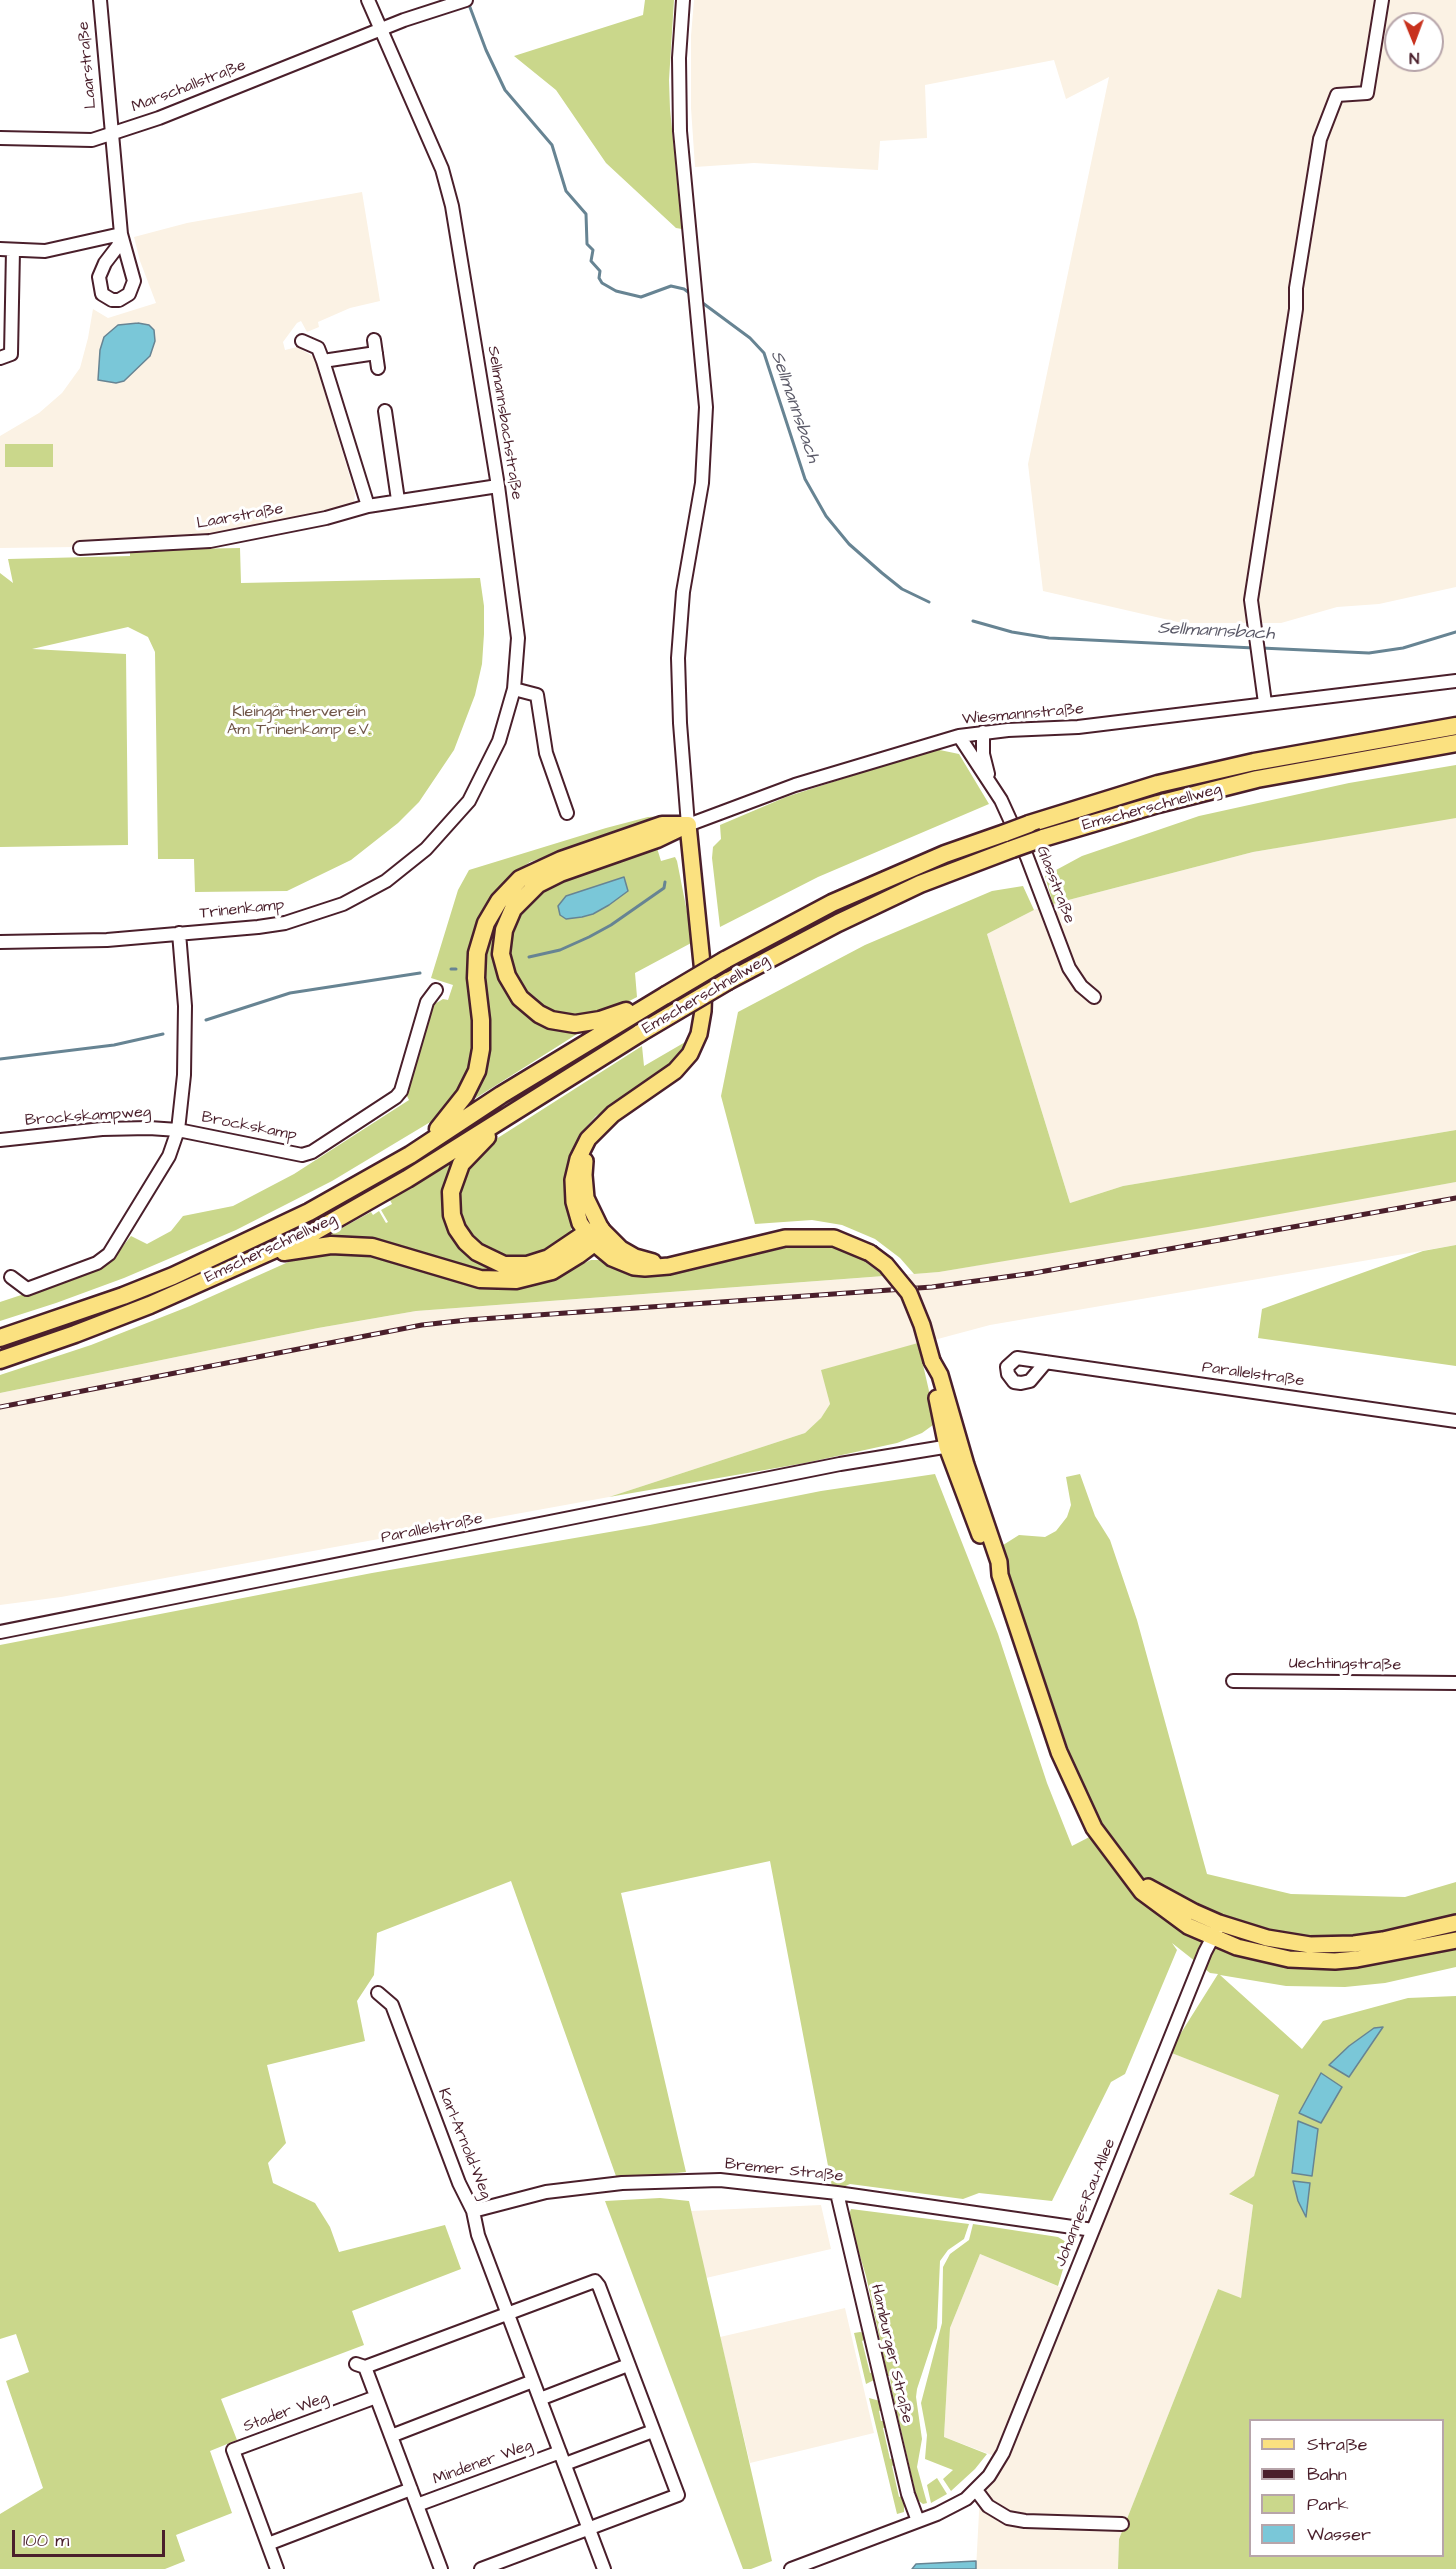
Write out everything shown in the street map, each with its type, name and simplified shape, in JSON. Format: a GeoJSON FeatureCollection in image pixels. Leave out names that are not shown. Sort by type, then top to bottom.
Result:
{"type":"FeatureCollection","features":[{"type":"Feature","properties":{"kind":"highway","name":"Emscherschnellweg"},"geometry":{"type":"LineString","coordinates":[[0,1338],[101,1304],[173,1276],[309,1212],[410,1155],[638,1009],[725,960],[832,903],[945,854],[1029,824],[1158,784],[1243,765],[1456,726]]}},
{"type":"Feature","properties":{"kind":"highway","name":"Emscherschnellweg"},"geometry":{"type":"LineString","coordinates":[[0,1360],[118,1318],[314,1232],[407,1179],[640,1033],[728,981],[838,923],[920,884],[1043,838],[1158,804],[1257,779],[1456,743]]}},
{"type":"Feature","properties":{"kind":"highway"},"geometry":{"type":"LineString","coordinates":[[410,1155],[449,1117],[465,1095],[477,1071],[481,1049],[481,1020],[476,978],[477,953],[486,923],[499,901],[520,879],[561,860],[662,825],[688,825]]}},
{"type":"Feature","properties":{"kind":"highway"},"geometry":{"type":"LineString","coordinates":[[638,1009],[582,1024],[563,1023],[539,1014],[520,998],[507,976],[501,954],[504,930],[507,919],[520,900],[538,884],[560,873],[657,839],[688,825]]}},
{"type":"Feature","properties":{"kind":"highway"},"geometry":{"type":"LineString","coordinates":[[516,1110],[472,1150],[454,1177],[451,1207],[461,1236],[471,1248],[490,1260],[504,1265],[520,1266],[549,1257],[593,1235]]}},
{"type":"Feature","properties":{"kind":"highway"},"geometry":{"type":"LineString","coordinates":[[237,1266],[299,1249],[331,1245],[359,1245],[392,1251],[480,1279],[504,1281],[529,1278],[552,1270],[593,1235]]}},
{"type":"Feature","properties":{"kind":"main road"},"geometry":{"type":"LineString","coordinates":[[688,825],[704,983],[704,1011],[699,1034],[690,1054],[675,1071],[624,1106],[595,1131],[578,1159],[573,1180],[577,1215],[612,1258],[634,1267],[657,1268],[775,1240],[803,1236],[834,1238],[870,1253],[886,1265],[909,1293],[922,1325],[952,1441],[991,1565],[1000,1575],[1059,1752],[1094,1828],[1150,1899],[1188,1926],[1310,1945],[1383,1940],[1456,1923]]}},
{"type":"Feature","properties":{"kind":"main road"},"geometry":{"type":"LineString","coordinates":[[1216,1930],[1263,1955],[1289,1959],[1335,1961],[1385,1955],[1456,1940]]}},
{"type":"Feature","properties":{"kind":"street","name":"Laarstraße"},"geometry":{"type":"LineString","coordinates":[[100,0],[121,234],[133,285],[132,290],[125,297],[112,300],[102,294],[99,277],[105,263],[118,246],[121,234]]}},
{"type":"Feature","properties":{"kind":"street","name":"Sellmannsbachstraße"},"geometry":{"type":"LineString","coordinates":[[368,0],[442,169],[452,206],[498,486],[518,638],[514,689]]}},
{"type":"Feature","properties":{"kind":"street"},"geometry":{"type":"LineString","coordinates":[[683,0],[679,58],[680,121],[705,384],[706,436],[701,492],[683,592],[678,658],[680,723],[688,825]]}},
{"type":"Feature","properties":{"kind":"street"},"geometry":{"type":"LineString","coordinates":[[1265,703],[1251,600],[1320,138],[1337,95],[1367,93],[1382,0]]}},
{"type":"Feature","properties":{"kind":"street","name":"Marschallstraße"},"geometry":{"type":"LineString","coordinates":[[0,138],[92,140],[159,117],[382,29],[462,1]]}},
{"type":"Feature","properties":{"kind":"street"},"geometry":{"type":"LineString","coordinates":[[0,249],[45,251],[121,234]]}},
{"type":"Feature","properties":{"kind":"street"},"geometry":{"type":"LineString","coordinates":[[0,358],[11,354],[13,250]]}},
{"type":"Feature","properties":{"kind":"street"},"geometry":{"type":"LineString","coordinates":[[302,341],[318,348],[368,506]]}},
{"type":"Feature","properties":{"kind":"street"},"geometry":{"type":"LineString","coordinates":[[323,361],[375,347],[378,368]]}},
{"type":"Feature","properties":{"kind":"street"},"geometry":{"type":"LineString","coordinates":[[385,411],[398,500]]}},
{"type":"Feature","properties":{"kind":"street","name":"Laarstraße"},"geometry":{"type":"LineString","coordinates":[[80,548],[95,545],[210,542],[326,518],[398,500],[498,486]]}},
{"type":"Feature","properties":{"kind":"street","name":"Wiesmannstraße"},"geometry":{"type":"LineString","coordinates":[[688,825],[795,785],[959,736],[984,732],[1078,727],[1456,681]]}},
{"type":"Feature","properties":{"kind":"street"},"geometry":{"type":"LineString","coordinates":[[514,689],[537,695],[546,753],[567,813]]}},
{"type":"Feature","properties":{"kind":"street","name":"Trinenkamp"},"geometry":{"type":"LineString","coordinates":[[0,942],[107,940],[258,927],[285,923],[343,904],[386,881],[426,849],[469,801],[499,741],[514,689]]}},
{"type":"Feature","properties":{"kind":"street","name":"Glasstraße"},"geometry":{"type":"LineString","coordinates":[[984,732],[983,754],[990,781]]}},
{"type":"Feature","properties":{"kind":"street","name":"Glasstraße"},"geometry":{"type":"LineString","coordinates":[[959,736],[990,781],[1027,857],[1069,968],[1081,986],[1094,997]]}},
{"type":"Feature","properties":{"kind":"street","name":"Brockskamp"},"geometry":{"type":"LineString","coordinates":[[11,1277],[27,1289],[97,1263],[109,1254],[169,1156],[178,1130],[185,1048],[179,933]]}},
{"type":"Feature","properties":{"kind":"street","name":"Brockskamp"},"geometry":{"type":"LineString","coordinates":[[178,1130],[302,1155],[312,1152],[396,1097],[401,1091],[427,1002],[436,990]]}},
{"type":"Feature","properties":{"kind":"street","name":"Brockskampweg"},"geometry":{"type":"LineString","coordinates":[[0,1140],[112,1129],[178,1130]]}},
{"type":"Feature","properties":{"kind":"street","name":"Parallelstraße"},"geometry":{"type":"LineString","coordinates":[[1046,1362],[1456,1421]]}},
{"type":"Feature","properties":{"kind":"street","name":"Parallelstraße"},"geometry":{"type":"LineString","coordinates":[[0,1632],[952,1441]]}},
{"type":"Feature","properties":{"kind":"street","name":"Uechtingstraße"},"geometry":{"type":"LineString","coordinates":[[1233,1681],[1456,1683]]}},
{"type":"Feature","properties":{"kind":"street","name":"Johannes-Rau-Allee"},"geometry":{"type":"LineString","coordinates":[[791,2569],[957,2504],[976,2490],[989,2476],[1003,2453],[1216,1930]]}},
{"type":"Feature","properties":{"kind":"street","name":"Karl-Arnold-Weg"},"geometry":{"type":"LineString","coordinates":[[378,1993],[392,2005],[459,2183],[473,2211],[478,2235],[604,2569]]}},
{"type":"Feature","properties":{"kind":"street","name":"Bremer Straße"},"geometry":{"type":"LineString","coordinates":[[473,2211],[546,2192],[643,2181],[738,2181],[1093,2230]]}},
{"type":"Feature","properties":{"kind":"street","name":"Hamburger Straße"},"geometry":{"type":"LineString","coordinates":[[837,2193],[908,2494],[918,2521]]}},
{"type":"Feature","properties":{"kind":"street"},"geometry":{"type":"LineString","coordinates":[[481,2569],[678,2495],[595,2281],[508,2314]]}},
{"type":"Feature","properties":{"kind":"street","name":"Mindener Weg"},"geometry":{"type":"LineString","coordinates":[[441,2569],[376,2397],[360,2366],[508,2314]]}},
{"type":"Feature","properties":{"kind":"street"},"geometry":{"type":"LineString","coordinates":[[540,2399],[628,2365]]}},
{"type":"Feature","properties":{"kind":"street"},"geometry":{"type":"LineString","coordinates":[[391,2436],[533,2382]]}},
{"type":"Feature","properties":{"kind":"street","name":"Stader Weg"},"geometry":{"type":"LineString","coordinates":[[277,2569],[233,2450],[376,2397]]}},
{"type":"Feature","properties":{"kind":"street"},"geometry":{"type":"LineString","coordinates":[[563,2458],[653,2431]]}},
{"type":"Feature","properties":{"kind":"street","name":"Mindener Weg"},"geometry":{"type":"LineString","coordinates":[[417,2505],[563,2458]]}},
{"type":"Feature","properties":{"kind":"street"},"geometry":{"type":"LineString","coordinates":[[267,2544],[411,2489]]}},
{"type":"Feature","properties":{"kind":"street"},"geometry":{"type":"LineString","coordinates":[[976,2490],[988,2506],[1008,2518],[1024,2522],[1122,2524]]}},
{"type":"Feature","properties":{"kind":"shaded area"},"geometry":{"type":"Polygon","coordinates":[[[694,0],[1456,0],[1456,587],[1379,604],[1337,607],[1281,623],[1182,623],[1043,591],[1028,464],[1109,77],[1066,99],[1054,60],[925,85],[927,138],[880,141],[878,170],[754,163],[695,167],[691,108],[691,36],[694,0]]]}},
{"type":"Feature","properties":{"kind":"shaded area"},"geometry":{"type":"Polygon","coordinates":[[[362,192],[380,301],[350,308],[318,322],[319,327],[307,332],[301,321],[283,342],[285,350],[297,347],[314,357],[355,494],[354,503],[351,506],[238,533],[77,547],[0,548],[0,436],[39,413],[62,393],[80,368],[93,309],[108,318],[156,303],[140,261],[134,237],[187,223],[362,192]]]}},
{"type":"Feature","properties":{"kind":"shaded area"},"geometry":{"type":"Polygon","coordinates":[[[1456,817],[1456,1130],[1123,1186],[1070,1203],[987,934],[1034,910],[1053,904],[1253,852],[1456,817]]]}},
{"type":"Feature","properties":{"kind":"shaded area"},"geometry":{"type":"Polygon","coordinates":[[[1456,1182],[1456,1245],[990,1325],[822,1370],[830,1404],[821,1418],[805,1433],[609,1497],[61,1597],[0,1605],[0,1393],[318,1328],[416,1311],[939,1272],[1456,1182]]]}},
{"type":"Feature","properties":{"kind":"shaded area"},"geometry":{"type":"Polygon","coordinates":[[[1169,2052],[1279,2094],[1254,2177],[1230,2195],[1253,2205],[1241,2299],[1218,2289],[1119,2539],[1118,2569],[976,2569],[980,2494],[993,2480],[1169,2052]]]}},
{"type":"Feature","properties":{"kind":"shaded area"},"geometry":{"type":"Polygon","coordinates":[[[821,2205],[831,2249],[706,2278],[691,2211],[821,2205]]]}},
{"type":"Feature","properties":{"kind":"shaded area"},"geometry":{"type":"Polygon","coordinates":[[[980,2254],[1067,2290],[997,2457],[944,2437],[950,2328],[980,2254]]]}},
{"type":"Feature","properties":{"kind":"shaded area"},"geometry":{"type":"Polygon","coordinates":[[[845,2308],[874,2433],[750,2463],[720,2337],[845,2308]]]}},
{"type":"Feature","properties":{"kind":"green space"},"geometry":{"type":"Polygon","coordinates":[[[645,0],[674,0],[669,80],[670,109],[682,229],[676,228],[606,163],[556,90],[514,56],[643,15],[645,0]]]}},
{"type":"Feature","properties":{"kind":"green space"},"geometry":{"type":"Polygon","coordinates":[[[5,444],[53,444],[53,467],[5,467],[5,444]]]}},
{"type":"Feature","properties":{"kind":"green space","name":"Kleingärtnerverein Am Trinenkamp e.V."},"geometry":{"type":"Polygon","coordinates":[[[240,548],[241,583],[480,578],[484,606],[484,634],[482,664],[475,695],[454,750],[419,802],[398,823],[351,860],[287,891],[195,892],[194,859],[158,859],[155,652],[148,637],[128,627],[32,649],[126,654],[128,845],[0,847],[0,573],[13,583],[8,559],[130,556],[130,550],[240,548]]]}},
{"type":"Feature","properties":{"kind":"green space"},"geometry":{"type":"Polygon","coordinates":[[[935,749],[959,754],[989,804],[818,877],[720,927],[712,858],[713,847],[721,839],[720,825],[786,797],[935,749]]]}},
{"type":"Feature","properties":{"kind":"green space"},"geometry":{"type":"Polygon","coordinates":[[[1456,765],[1456,818],[1253,852],[1053,904],[1045,876],[1082,856],[1199,816],[1349,783],[1456,765]]]}},
{"type":"Feature","properties":{"kind":"green space"},"geometry":{"type":"Polygon","coordinates":[[[665,816],[530,862],[510,876],[490,899],[477,924],[471,946],[474,1024],[471,1059],[454,1097],[432,1121],[332,1181],[236,1230],[124,1278],[0,1321],[0,1302],[94,1271],[115,1256],[131,1236],[147,1244],[171,1231],[183,1216],[233,1206],[294,1174],[409,1100],[406,1094],[433,1005],[443,999],[448,1000],[453,985],[431,978],[458,890],[469,870],[606,828],[648,817],[665,816]]]}},
{"type":"Feature","properties":{"kind":"green space"},"geometry":{"type":"Polygon","coordinates":[[[657,848],[661,861],[675,857],[677,861],[693,942],[635,973],[637,997],[610,1011],[563,1018],[535,1005],[520,988],[508,954],[513,922],[529,898],[559,881],[657,848]]]}},
{"type":"Feature","properties":{"kind":"green space"},"geometry":{"type":"Polygon","coordinates":[[[1023,886],[1034,910],[987,934],[1070,1203],[1123,1186],[1456,1130],[1456,1182],[1208,1227],[939,1272],[914,1274],[900,1258],[875,1239],[842,1225],[812,1220],[755,1224],[721,1096],[738,1012],[865,945],[992,891],[1023,886]]]}},
{"type":"Feature","properties":{"kind":"green space"},"geometry":{"type":"Polygon","coordinates":[[[515,891],[502,919],[511,994],[585,1029],[468,1103],[483,954],[494,921],[515,891]]]}},
{"type":"Feature","properties":{"kind":"green space"},"geometry":{"type":"Polygon","coordinates":[[[687,1041],[680,1054],[661,1074],[596,1116],[579,1135],[567,1166],[565,1180],[572,1220],[571,1234],[556,1248],[520,1260],[491,1254],[463,1228],[456,1207],[462,1173],[482,1148],[642,1046],[644,1066],[687,1041]]]}},
{"type":"Feature","properties":{"kind":"green space"},"geometry":{"type":"Polygon","coordinates":[[[457,1160],[446,1185],[476,1260],[506,1271],[482,1272],[318,1241],[371,1212],[373,1215],[379,1211],[386,1223],[388,1222],[381,1210],[392,1204],[390,1200],[457,1160]]]}},
{"type":"Feature","properties":{"kind":"green space"},"geometry":{"type":"Polygon","coordinates":[[[821,1245],[838,1248],[860,1258],[884,1276],[416,1311],[318,1328],[0,1393],[0,1375],[91,1345],[190,1306],[295,1259],[322,1254],[362,1253],[392,1258],[475,1286],[508,1289],[538,1284],[591,1260],[600,1260],[635,1274],[668,1275],[789,1247],[821,1245]]]}},
{"type":"Feature","properties":{"kind":"green space"},"geometry":{"type":"Polygon","coordinates":[[[1456,1245],[1456,1366],[1258,1338],[1262,1309],[1423,1251],[1456,1245]]]}},
{"type":"Feature","properties":{"kind":"green space"},"geometry":{"type":"Polygon","coordinates":[[[918,1343],[935,1417],[933,1425],[922,1433],[897,1443],[805,1463],[609,1497],[805,1433],[821,1418],[830,1404],[821,1370],[918,1343]]]}},
{"type":"Feature","properties":{"kind":"green space"},"geometry":{"type":"Polygon","coordinates":[[[935,1474],[998,1634],[1047,1783],[1072,1846],[1101,1831],[1087,1804],[1000,1547],[1019,1535],[1045,1537],[1056,1531],[1067,1517],[1071,1505],[1066,1477],[1080,1474],[1095,1516],[1110,1540],[1137,1620],[1207,1874],[1291,1894],[1405,1897],[1456,1882],[1456,1967],[1385,1983],[1345,1987],[1286,1986],[1220,1975],[1302,2049],[1323,2021],[1408,1998],[1456,1996],[1456,2569],[1118,2569],[1119,2539],[1218,2289],[1241,2298],[1253,2205],[1229,2194],[1254,2176],[1279,2095],[1169,2052],[1218,1974],[1210,1973],[1172,1943],[1177,1950],[1125,2074],[1111,2082],[1052,2201],[979,2193],[963,2199],[850,2184],[833,2192],[770,1861],[621,1893],[686,2172],[617,2179],[511,1881],[377,1933],[374,1975],[357,2001],[365,2041],[267,2065],[286,2143],[268,2163],[273,2183],[315,2203],[330,2227],[339,2252],[445,2225],[461,2269],[352,2311],[364,2345],[221,2399],[237,2440],[210,2451],[232,2513],[176,2535],[185,2561],[165,2569],[0,2569],[0,2514],[43,2488],[6,2381],[29,2372],[16,2334],[0,2339],[0,1645],[372,1573],[650,1525],[821,1491],[935,1474]]]}},
{"type":"Feature","properties":{"kind":"green space"},"geometry":{"type":"Polygon","coordinates":[[[660,2198],[689,2201],[772,2561],[751,2569],[743,2569],[605,2201],[660,2198]]]}},
{"type":"Feature","properties":{"kind":"green space"},"geometry":{"type":"Polygon","coordinates":[[[851,2209],[969,2224],[964,2239],[948,2250],[940,2261],[937,2328],[917,2389],[922,2439],[917,2467],[927,2503],[923,2504],[919,2501],[913,2488],[890,2376],[888,2376],[866,2276],[849,2215],[851,2209]]]}},
{"type":"Feature","properties":{"kind":"green space"},"geometry":{"type":"Polygon","coordinates":[[[973,2224],[1058,2237],[1066,2242],[1069,2249],[1058,2286],[980,2254],[950,2328],[944,2437],[987,2454],[975,2469],[951,2491],[943,2479],[953,2470],[925,2459],[927,2435],[921,2403],[942,2323],[943,2267],[950,2254],[969,2240],[973,2224]]]}},
{"type":"Feature","properties":{"kind":"green space"},"geometry":{"type":"Polygon","coordinates":[[[854,2333],[864,2333],[866,2339],[862,2341],[870,2373],[874,2372],[876,2379],[866,2384],[854,2333]]]}},
{"type":"Feature","properties":{"kind":"green space"},"geometry":{"type":"Polygon","coordinates":[[[869,2398],[880,2401],[883,2410],[879,2411],[881,2421],[885,2421],[887,2427],[883,2428],[890,2459],[894,2458],[896,2464],[892,2466],[899,2497],[903,2496],[904,2500],[904,2512],[897,2514],[869,2398]]]}},
{"type":"Feature","properties":{"kind":"green space"},"geometry":{"type":"Polygon","coordinates":[[[937,2478],[947,2494],[931,2503],[927,2485],[937,2478]]]}},
{"type":"Feature","properties":{"kind":"water"},"geometry":{"type":"Polygon","coordinates":[[[138,323],[149,325],[154,330],[155,341],[150,356],[124,381],[116,383],[98,380],[100,350],[104,337],[118,325],[138,323]]]}},
{"type":"Feature","properties":{"kind":"water"},"geometry":{"type":"Polygon","coordinates":[[[624,877],[628,891],[609,905],[582,917],[566,919],[560,915],[558,906],[566,896],[624,877]]]}},
{"type":"Feature","properties":{"kind":"water"},"geometry":{"type":"Polygon","coordinates":[[[1383,2027],[1349,2077],[1329,2065],[1349,2046],[1374,2028],[1383,2027]]]}},
{"type":"Feature","properties":{"kind":"water"},"geometry":{"type":"Polygon","coordinates":[[[1321,2073],[1342,2087],[1321,2123],[1299,2113],[1321,2073]]]}},
{"type":"Feature","properties":{"kind":"water"},"geometry":{"type":"Polygon","coordinates":[[[1298,2121],[1318,2129],[1312,2176],[1292,2173],[1298,2121]]]}},
{"type":"Feature","properties":{"kind":"water"},"geometry":{"type":"Polygon","coordinates":[[[1293,2181],[1310,2183],[1306,2217],[1298,2201],[1293,2181]]]}},
{"type":"Feature","properties":{"kind":"water"},"geometry":{"type":"Polygon","coordinates":[[[976,2561],[976,2569],[912,2569],[916,2564],[976,2561]]]}},
{"type":"Feature","properties":{"kind":"waterway","name":"Sellmannsbach"},"geometry":{"type":"LineString","coordinates":[[468,2],[486,50],[505,90],[552,145],[566,191],[586,214],[587,244],[593,250],[591,261],[600,271],[599,278],[602,283],[616,291],[641,297],[671,286],[684,289],[692,295]]}},
{"type":"Feature","properties":{"kind":"waterway","name":"Sellmannsbach"},"geometry":{"type":"LineString","coordinates":[[700,301],[750,338],[764,353],[805,479],[826,516],[849,544],[882,573],[902,589],[929,602]]}},
{"type":"Feature","properties":{"kind":"waterway","name":"Sellmannsbach"},"geometry":{"type":"LineString","coordinates":[[973,621],[1012,632],[1049,638],[1254,648]]}},
{"type":"Feature","properties":{"kind":"waterway","name":"Sellmannsbach"},"geometry":{"type":"LineString","coordinates":[[1261,648],[1369,653],[1403,648],[1456,632]]}},
{"type":"Feature","properties":{"kind":"waterway"},"geometry":{"type":"LineString","coordinates":[[529,957],[560,950],[611,925],[664,888],[665,882]]}},
{"type":"Feature","properties":{"kind":"waterway"},"geometry":{"type":"LineString","coordinates":[[451,969],[456,969]]}},
{"type":"Feature","properties":{"kind":"waterway"},"geometry":{"type":"LineString","coordinates":[[206,1020],[290,993],[420,973]]}},
{"type":"Feature","properties":{"kind":"waterway"},"geometry":{"type":"LineString","coordinates":[[0,1059],[114,1045],[163,1034]]}},
{"type":"Feature","properties":{"kind":"railway"},"geometry":{"type":"LineString","coordinates":[[0,1407],[422,1325],[932,1287],[1034,1273],[1456,1198]]}}]}
